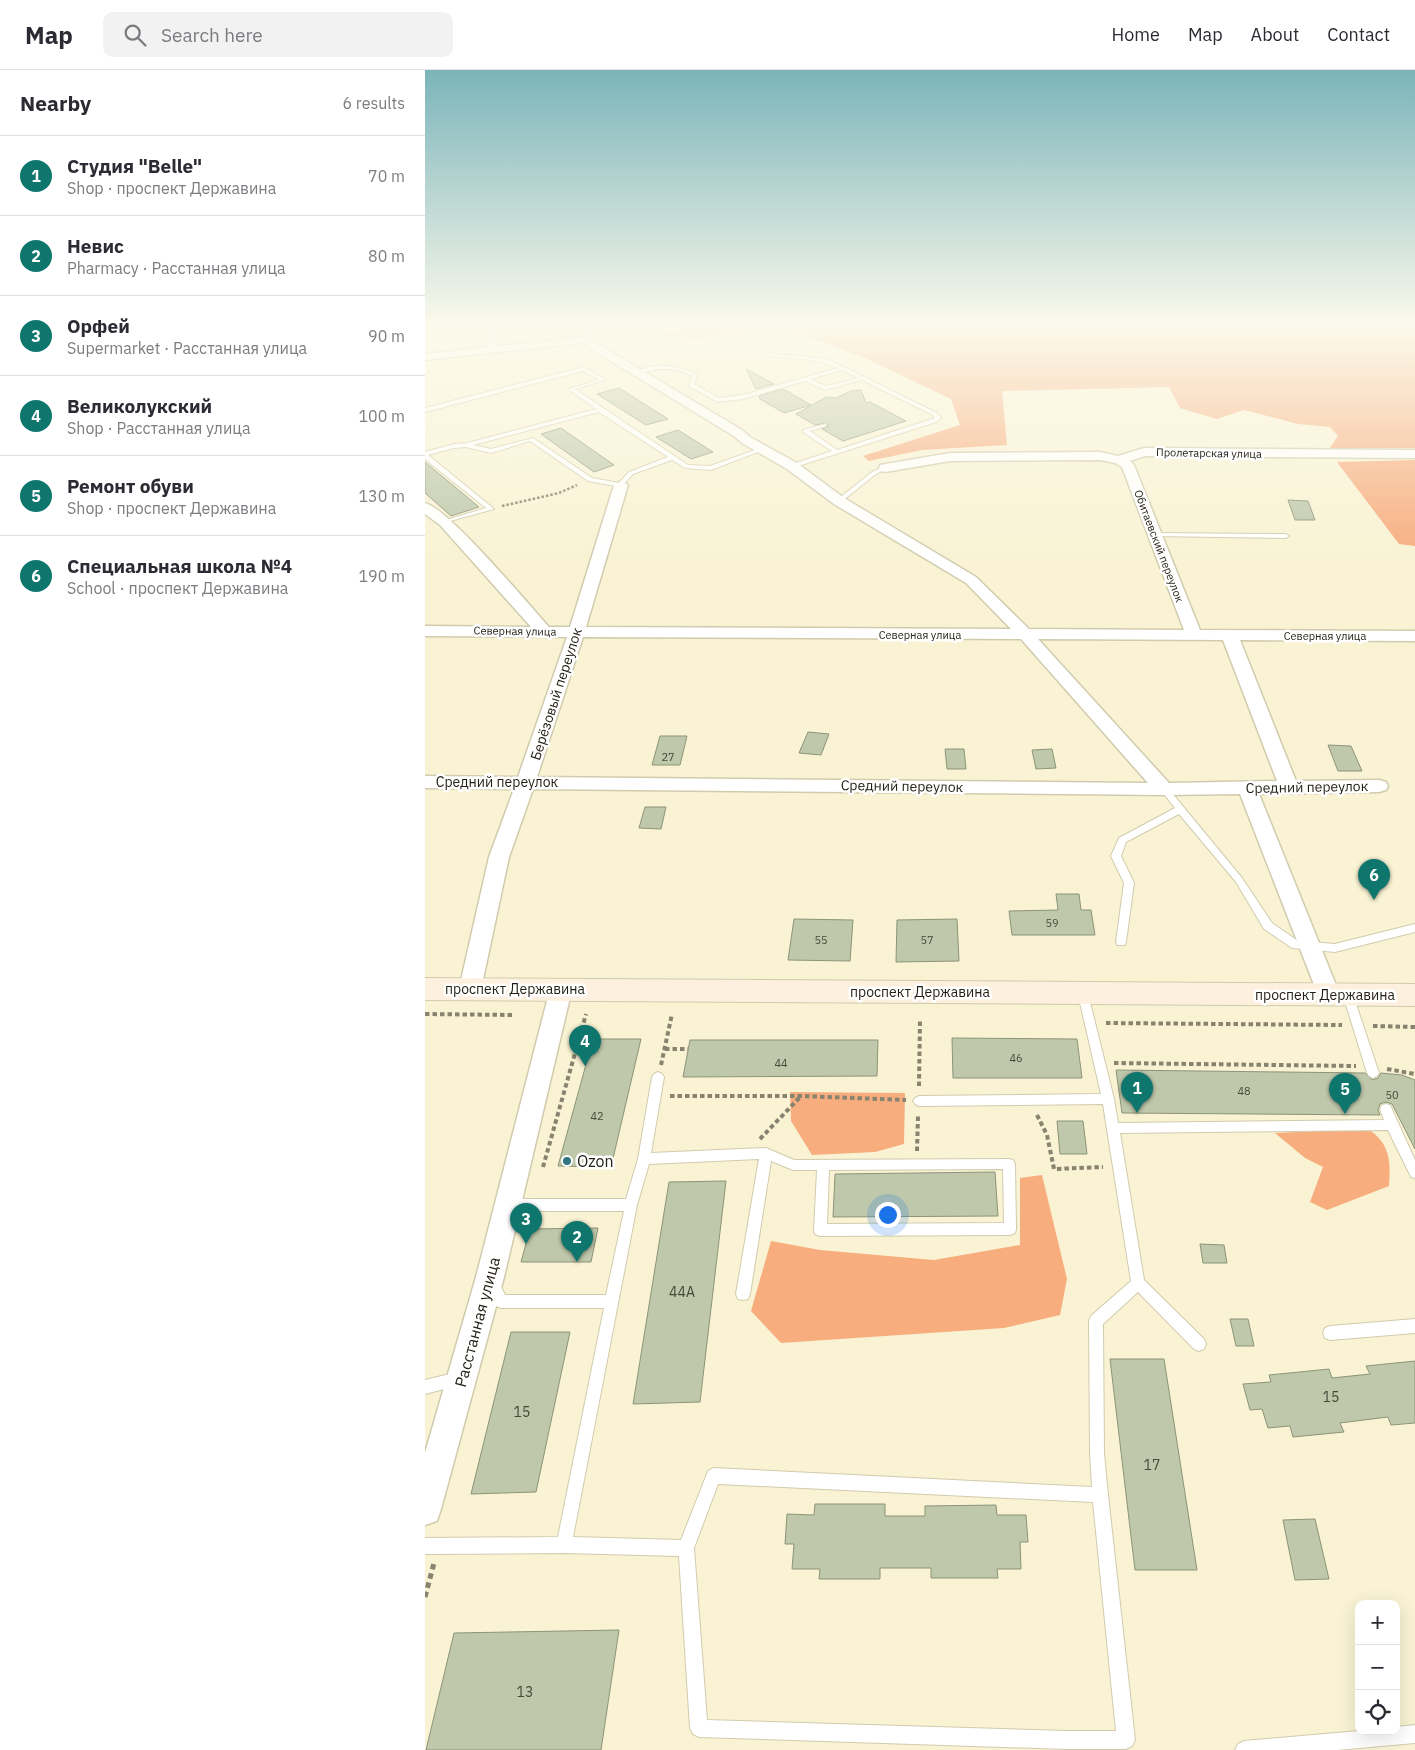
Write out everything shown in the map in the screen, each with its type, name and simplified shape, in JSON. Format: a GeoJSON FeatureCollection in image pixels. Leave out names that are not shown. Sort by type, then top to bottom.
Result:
{"type":"FeatureCollection","features":[{"type":"Feature","properties":{"kind":"main road","name":"проспект Державина"},"geometry":{"type":"LineString","coordinates":[[425,990],[561,989],[1415,995]]}},
{"type":"Feature","properties":{"kind":"street"},"geometry":{"type":"LineString","coordinates":[[688,403],[793,466],[839,501],[971,580],[1027,635],[1164,789]]}},
{"type":"Feature","properties":{"kind":"street","name":"Пролетарская улица"},"geometry":{"type":"LineString","coordinates":[[885,468],[917,461],[950,458],[1100,456],[1119,460],[1144,452],[1415,454]]}},
{"type":"Feature","properties":{"kind":"street","name":"Обитаевский переулок"},"geometry":{"type":"LineString","coordinates":[[1119,460],[1128,465],[1194,635]]}},
{"type":"Feature","properties":{"kind":"street","name":"Берёзовый переулок"},"geometry":{"type":"LineString","coordinates":[[470,989],[499,857],[527,782],[576,633],[621,486]]}},
{"type":"Feature","properties":{"kind":"street"},"geometry":{"type":"LineString","coordinates":[[425,507],[445,522],[544,630]]}},
{"type":"Feature","properties":{"kind":"street","name":"Северная улица"},"geometry":{"type":"LineString","coordinates":[[425,631],[544,630],[576,633],[1415,636]]}},
{"type":"Feature","properties":{"kind":"street"},"geometry":{"type":"LineString","coordinates":[[1230,636],[1289,787]]}},
{"type":"Feature","properties":{"kind":"street","name":"Средний переулок"},"geometry":{"type":"LineString","coordinates":[[425,782],[1164,789],[1379,786]]}},
{"type":"Feature","properties":{"kind":"street"},"geometry":{"type":"LineString","coordinates":[[1247,788],[1310,947],[1339,995]]}},
{"type":"Feature","properties":{"kind":"street","name":"Расстанная улица"},"geometry":{"type":"LineString","coordinates":[[425,1509],[489,1277],[519,1205],[561,989]]}},
{"type":"Feature","properties":{"kind":"lane"},"geometry":{"type":"LineString","coordinates":[[425,410],[451,403]]}},
{"type":"Feature","properties":{"kind":"lane"},"geometry":{"type":"LineString","coordinates":[[591,403],[687,467],[711,468],[763,449]]}},
{"type":"Feature","properties":{"kind":"lane"},"geometry":{"type":"LineString","coordinates":[[793,466],[934,422],[938,418],[935,414],[914,403]]}},
{"type":"Feature","properties":{"kind":"lane"},"geometry":{"type":"LineString","coordinates":[[425,455],[600,410]]}},
{"type":"Feature","properties":{"kind":"lane"},"geometry":{"type":"LineString","coordinates":[[824,425],[805,431],[837,452]]}},
{"type":"Feature","properties":{"kind":"lane"},"geometry":{"type":"LineString","coordinates":[[467,445],[491,451],[531,439],[590,480],[621,486],[631,473],[671,458]]}},
{"type":"Feature","properties":{"kind":"lane"},"geometry":{"type":"LineString","coordinates":[[425,455],[491,509]]}},
{"type":"Feature","properties":{"kind":"lane"},"geometry":{"type":"LineString","coordinates":[[839,501],[874,473],[885,468]]}},
{"type":"Feature","properties":{"kind":"lane"},"geometry":{"type":"LineString","coordinates":[[445,522],[491,509]]}},
{"type":"Feature","properties":{"kind":"lane"},"geometry":{"type":"LineString","coordinates":[[1154,535],[1286,536]]}},
{"type":"Feature","properties":{"kind":"lane"},"geometry":{"type":"LineString","coordinates":[[1164,789],[1239,880],[1268,926],[1296,945],[1335,948],[1415,928]]}},
{"type":"Feature","properties":{"kind":"lane"},"geometry":{"type":"LineString","coordinates":[[1121,942],[1129,883],[1116,856],[1123,840],[1181,810]]}},
{"type":"Feature","properties":{"kind":"lane"},"geometry":{"type":"LineString","coordinates":[[1083,994],[1108,1099],[1137,1284],[1199,1344]]}},
{"type":"Feature","properties":{"kind":"lane"},"geometry":{"type":"LineString","coordinates":[[1339,995],[1358,1025],[1372,1069]]}},
{"type":"Feature","properties":{"kind":"lane"},"geometry":{"type":"LineString","coordinates":[[564,1545],[611,1302],[631,1205],[644,1159],[659,1077]]}},
{"type":"Feature","properties":{"kind":"lane"},"geometry":{"type":"LineString","coordinates":[[919,1101],[1108,1099]]}},
{"type":"Feature","properties":{"kind":"lane"},"geometry":{"type":"LineString","coordinates":[[1386,1109],[1391,1125],[1415,1173]]}},
{"type":"Feature","properties":{"kind":"lane"},"geometry":{"type":"LineString","coordinates":[[1113,1128],[1391,1125]]}},
{"type":"Feature","properties":{"kind":"lane"},"geometry":{"type":"LineString","coordinates":[[644,1159],[766,1153],[793,1165],[1009,1164],[1010,1229],[820,1230],[823,1165]]}},
{"type":"Feature","properties":{"kind":"lane"},"geometry":{"type":"LineString","coordinates":[[743,1294],[766,1153]]}},
{"type":"Feature","properties":{"kind":"lane"},"geometry":{"type":"LineString","coordinates":[[519,1205],[631,1205]]}},
{"type":"Feature","properties":{"kind":"lane"},"geometry":{"type":"LineString","coordinates":[[489,1277],[501,1301],[611,1302]]}},
{"type":"Feature","properties":{"kind":"lane"},"geometry":{"type":"LineString","coordinates":[[1100,1494],[713,1476],[686,1548],[699,1728],[1057,1740],[1126,1740],[1097,1453],[1096,1321],[1137,1284]]}},
{"type":"Feature","properties":{"kind":"lane"},"geometry":{"type":"LineString","coordinates":[[1330,1333],[1415,1326]]}},
{"type":"Feature","properties":{"kind":"lane"},"geometry":{"type":"LineString","coordinates":[[425,1387],[461,1378]]}},
{"type":"Feature","properties":{"kind":"lane"},"geometry":{"type":"LineString","coordinates":[[425,1546],[564,1545],[686,1548]]}},
{"type":"Feature","properties":{"kind":"lane"},"geometry":{"type":"LineString","coordinates":[[1244,1750],[1415,1734]]}},
{"type":"Feature","properties":{"kind":"path"},"geometry":{"type":"LineString","coordinates":[[491,509],[559,493],[590,480]]}},
{"type":"Feature","properties":{"kind":"path"},"geometry":{"type":"LineString","coordinates":[[425,1014],[514,1015]]}},
{"type":"Feature","properties":{"kind":"path"},"geometry":{"type":"LineString","coordinates":[[519,1205],[586,1014]]}},
{"type":"Feature","properties":{"kind":"path"},"geometry":{"type":"LineString","coordinates":[[659,1077],[672,1014]]}},
{"type":"Feature","properties":{"kind":"path"},"geometry":{"type":"LineString","coordinates":[[1090,1022],[1415,1027]]}},
{"type":"Feature","properties":{"kind":"path"},"geometry":{"type":"LineString","coordinates":[[665,1049],[688,1049]]}},
{"type":"Feature","properties":{"kind":"path"},"geometry":{"type":"LineString","coordinates":[[1099,1063],[1372,1069],[1415,1074]]}},
{"type":"Feature","properties":{"kind":"path"},"geometry":{"type":"LineString","coordinates":[[655,1096],[801,1096],[919,1101]]}},
{"type":"Feature","properties":{"kind":"path"},"geometry":{"type":"LineString","coordinates":[[745,1155],[801,1096]]}},
{"type":"Feature","properties":{"kind":"path"},"geometry":{"type":"LineString","coordinates":[[1029,1099],[1047,1135],[1054,1169],[1119,1167]]}},
{"type":"Feature","properties":{"kind":"shaded area"},"geometry":{"type":"Polygon","coordinates":[[[953,403],[1003,403],[1007,445],[922,450],[869,461],[863,456],[960,425],[953,403]]]}},
{"type":"Feature","properties":{"kind":"shaded area"},"geometry":{"type":"Polygon","coordinates":[[[1178,403],[1415,403],[1415,448],[1330,448],[1338,436],[1330,427],[1298,424],[1244,410],[1217,419],[1180,408],[1178,403]]]}},
{"type":"Feature","properties":{"kind":"shaded area"},"geometry":{"type":"Polygon","coordinates":[[[1415,460],[1415,546],[1399,544],[1337,462],[1415,460]]]}},
{"type":"Feature","properties":{"kind":"shaded area"},"geometry":{"type":"Polygon","coordinates":[[[790,1092],[905,1093],[904,1144],[875,1152],[812,1155],[791,1121],[790,1092]]]}},
{"type":"Feature","properties":{"kind":"shaded area"},"geometry":{"type":"Polygon","coordinates":[[[1368,1129],[1381,1140],[1385,1147],[1390,1169],[1389,1186],[1327,1210],[1310,1202],[1323,1167],[1305,1158],[1275,1133],[1368,1129]]]}},
{"type":"Feature","properties":{"kind":"shaded area"},"geometry":{"type":"Polygon","coordinates":[[[1042,1175],[1067,1279],[1060,1315],[1004,1328],[781,1343],[751,1311],[771,1241],[820,1250],[934,1260],[1020,1245],[1020,1178],[1042,1175]]]}},
{"type":"Feature","properties":{"kind":"building"},"geometry":{"type":"Polygon","coordinates":[[[612,403],[643,403],[668,419],[646,425],[612,403]]]}},
{"type":"Feature","properties":{"kind":"building"},"geometry":{"type":"Polygon","coordinates":[[[768,403],[811,405],[784,413],[768,403]]]}},
{"type":"Feature","properties":{"kind":"building"},"geometry":{"type":"Polygon","coordinates":[[[815,403],[873,403],[906,421],[843,441],[822,429],[828,427],[827,423],[815,425],[796,414],[815,403]]]}},
{"type":"Feature","properties":{"kind":"building"},"geometry":{"type":"Polygon","coordinates":[[[561,428],[614,465],[594,472],[541,434],[561,428]]]}},
{"type":"Feature","properties":{"kind":"building"},"geometry":{"type":"Polygon","coordinates":[[[678,430],[713,452],[691,459],[656,437],[678,430]]]}},
{"type":"Feature","properties":{"kind":"building"},"geometry":{"type":"Polygon","coordinates":[[[425,462],[479,507],[451,516],[425,493],[425,462]]]}},
{"type":"Feature","properties":{"kind":"building"},"geometry":{"type":"Polygon","coordinates":[[[1288,500],[1308,501],[1315,520],[1295,520],[1288,500]]]}},
{"type":"Feature","properties":{"kind":"building"},"geometry":{"type":"Polygon","coordinates":[[[808,732],[829,734],[821,755],[799,753],[808,732]]]}},
{"type":"Feature","properties":{"kind":"building"},"geometry":{"type":"Polygon","coordinates":[[[660,736],[687,736],[680,765],[652,765],[660,736]]]}},
{"type":"Feature","properties":{"kind":"building"},"geometry":{"type":"Polygon","coordinates":[[[1328,745],[1351,746],[1362,771],[1338,771],[1328,745]]]}},
{"type":"Feature","properties":{"kind":"building"},"geometry":{"type":"Polygon","coordinates":[[[945,749],[964,749],[966,769],[947,769],[945,749]]]}},
{"type":"Feature","properties":{"kind":"building"},"geometry":{"type":"Polygon","coordinates":[[[1052,749],[1056,768],[1036,769],[1032,750],[1052,749]]]}},
{"type":"Feature","properties":{"kind":"building"},"geometry":{"type":"Polygon","coordinates":[[[645,807],[666,807],[661,829],[639,828],[645,807]]]}},
{"type":"Feature","properties":{"kind":"building"},"geometry":{"type":"Polygon","coordinates":[[[1056,894],[1079,894],[1081,910],[1091,910],[1095,935],[1012,935],[1009,911],[1058,910],[1056,894]]]}},
{"type":"Feature","properties":{"kind":"building"},"geometry":{"type":"Polygon","coordinates":[[[794,919],[853,920],[850,961],[788,960],[794,919]]]}},
{"type":"Feature","properties":{"kind":"building"},"geometry":{"type":"Polygon","coordinates":[[[957,919],[959,961],[896,962],[897,920],[957,919]]]}},
{"type":"Feature","properties":{"kind":"building"},"geometry":{"type":"Polygon","coordinates":[[[952,1038],[1077,1039],[1082,1078],[953,1078],[952,1038]]]}},
{"type":"Feature","properties":{"kind":"building"},"geometry":{"type":"Polygon","coordinates":[[[593,1039],[641,1039],[611,1167],[558,1166],[593,1039]]]}},
{"type":"Feature","properties":{"kind":"building"},"geometry":{"type":"Polygon","coordinates":[[[690,1040],[878,1040],[877,1076],[683,1077],[690,1040]]]}},
{"type":"Feature","properties":{"kind":"building"},"geometry":{"type":"Polygon","coordinates":[[[1116,1070],[1365,1073],[1372,1080],[1378,1078],[1381,1073],[1402,1075],[1415,1080],[1415,1149],[1392,1104],[1386,1102],[1380,1104],[1378,1110],[1380,1115],[1122,1113],[1116,1070]]]}},
{"type":"Feature","properties":{"kind":"building"},"geometry":{"type":"Polygon","coordinates":[[[1057,1121],[1083,1121],[1087,1154],[1060,1154],[1057,1121]]]}},
{"type":"Feature","properties":{"kind":"building"},"geometry":{"type":"Polygon","coordinates":[[[995,1172],[998,1216],[833,1217],[835,1174],[995,1172]]]}},
{"type":"Feature","properties":{"kind":"building"},"geometry":{"type":"Polygon","coordinates":[[[726,1181],[700,1402],[633,1404],[669,1182],[726,1181]]]}},
{"type":"Feature","properties":{"kind":"building"},"geometry":{"type":"Polygon","coordinates":[[[598,1228],[591,1262],[521,1262],[530,1229],[598,1228]]]}},
{"type":"Feature","properties":{"kind":"building"},"geometry":{"type":"Polygon","coordinates":[[[1200,1244],[1224,1245],[1227,1263],[1203,1263],[1200,1244]]]}},
{"type":"Feature","properties":{"kind":"building"},"geometry":{"type":"Polygon","coordinates":[[[1230,1319],[1248,1319],[1254,1346],[1236,1346],[1230,1319]]]}},
{"type":"Feature","properties":{"kind":"building"},"geometry":{"type":"Polygon","coordinates":[[[511,1332],[570,1332],[536,1492],[471,1494],[511,1332]]]}},
{"type":"Feature","properties":{"kind":"building"},"geometry":{"type":"Polygon","coordinates":[[[1110,1359],[1164,1359],[1197,1570],[1135,1570],[1110,1359]]]}},
{"type":"Feature","properties":{"kind":"building"},"geometry":{"type":"Polygon","coordinates":[[[1415,1361],[1415,1423],[1391,1425],[1388,1417],[1340,1423],[1344,1432],[1293,1437],[1290,1426],[1268,1428],[1262,1409],[1250,1410],[1243,1384],[1271,1382],[1269,1375],[1329,1369],[1332,1378],[1370,1374],[1366,1366],[1415,1361]]]}},
{"type":"Feature","properties":{"kind":"building"},"geometry":{"type":"Polygon","coordinates":[[[815,1504],[885,1504],[885,1516],[925,1516],[925,1506],[996,1505],[997,1515],[1026,1515],[1028,1542],[1020,1542],[1021,1569],[997,1569],[998,1578],[931,1578],[931,1568],[880,1568],[880,1579],[819,1579],[820,1569],[792,1569],[794,1544],[785,1544],[787,1514],[814,1515],[815,1504]]]}},
{"type":"Feature","properties":{"kind":"building"},"geometry":{"type":"Polygon","coordinates":[[[1315,1519],[1329,1579],[1295,1580],[1283,1520],[1315,1519]]]}},
{"type":"Feature","properties":{"kind":"building"},"geometry":{"type":"Polygon","coordinates":[[[619,1630],[601,1750],[426,1750],[454,1633],[619,1630]]]}},
{"type":"Feature","properties":{"kind":"place","name":"Специальная школа №4"},"geometry":{"type":"Point","coordinates":[1374,900]}},
{"type":"Feature","properties":{"kind":"place","name":"Великолукский"},"geometry":{"type":"Point","coordinates":[585,1066]}},
{"type":"Feature","properties":{"kind":"place","name":"Студия \"Belle\""},"geometry":{"type":"Point","coordinates":[1137,1113]}},
{"type":"Feature","properties":{"kind":"place","name":"Ремонт обуви"},"geometry":{"type":"Point","coordinates":[1345,1114]}},
{"type":"Feature","properties":{"kind":"place","name":"Ozon"},"geometry":{"type":"Point","coordinates":[567,1161]}},
{"type":"Feature","properties":{"kind":"place","name":"Орфей"},"geometry":{"type":"Point","coordinates":[526,1244]}},
{"type":"Feature","properties":{"kind":"place","name":"Невис"},"geometry":{"type":"Point","coordinates":[577,1262]}}]}
